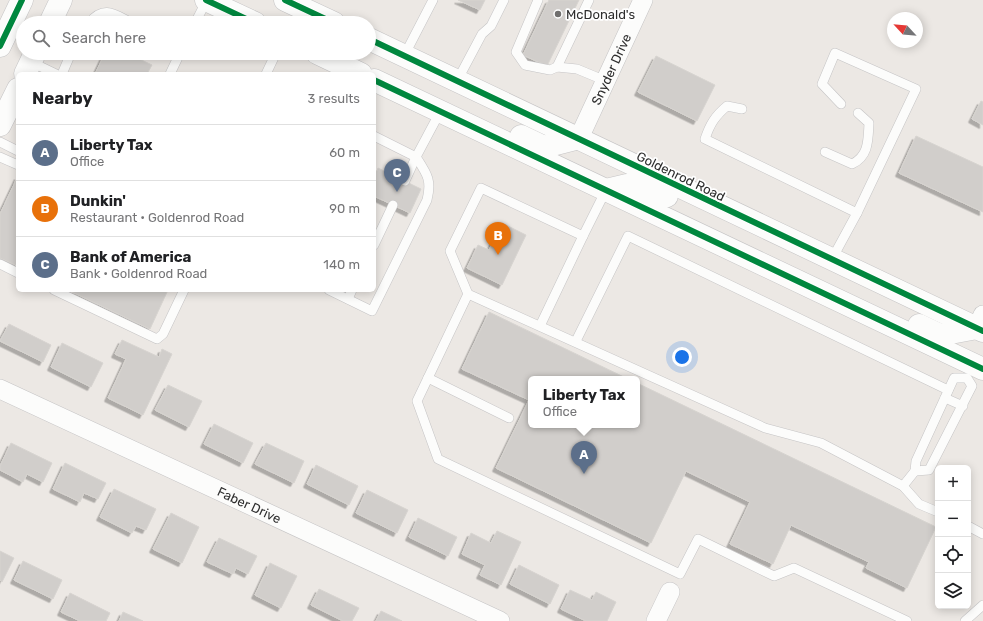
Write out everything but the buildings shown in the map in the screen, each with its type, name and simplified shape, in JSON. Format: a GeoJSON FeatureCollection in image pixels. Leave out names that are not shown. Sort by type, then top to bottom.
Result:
{"type":"FeatureCollection","features":[{"type":"Feature","properties":{"kind":"main road"},"geometry":{"type":"LineString","coordinates":[[0,46],[22,0]]}},
{"type":"Feature","properties":{"kind":"main road"},"geometry":{"type":"LineString","coordinates":[[53,16],[61,0]]}},
{"type":"Feature","properties":{"kind":"main road"},"geometry":{"type":"LineString","coordinates":[[206,0],[240,16]]}},
{"type":"Feature","properties":{"kind":"main road"},"geometry":{"type":"LineString","coordinates":[[289,1],[314,9],[324,16]]}},
{"type":"Feature","properties":{"kind":"main road","name":"Goldenrod Road"},"geometry":{"type":"LineString","coordinates":[[376,42],[579,138],[728,211],[981,325]]}},
{"type":"Feature","properties":{"kind":"main road"},"geometry":{"type":"LineString","coordinates":[[332,60],[358,72]]}},
{"type":"Feature","properties":{"kind":"main road"},"geometry":{"type":"LineString","coordinates":[[376,81],[875,318],[974,370]]}},
{"type":"Feature","properties":{"kind":"main road"},"geometry":{"type":"LineString","coordinates":[[0,125],[16,93]]}},
{"type":"Feature","properties":{"kind":"main road"},"geometry":{"type":"LineString","coordinates":[[481,131],[516,134],[544,147],[579,138]]}},
{"type":"Feature","properties":{"kind":"main road"},"geometry":{"type":"LineString","coordinates":[[606,190],[627,185],[641,184],[716,219],[728,211]]}},
{"type":"Feature","properties":{"kind":"main road"},"geometry":{"type":"LineString","coordinates":[[875,318],[912,321],[940,335],[981,325]]}},
{"type":"Feature","properties":{"kind":"street","name":"Snyder Drive"},"geometry":{"type":"LineString","coordinates":[[579,138],[644,0]]}},
{"type":"Feature","properties":{"kind":"street","name":"Faber Drive"},"geometry":{"type":"LineString","coordinates":[[0,389],[500,621]]}},
{"type":"Feature","properties":{"kind":"street"},"geometry":{"type":"LineString","coordinates":[[656,621],[670,592]]}},
{"type":"Feature","properties":{"kind":"lane"},"geometry":{"type":"LineString","coordinates":[[198,16],[206,0]]}},
{"type":"Feature","properties":{"kind":"lane"},"geometry":{"type":"LineString","coordinates":[[404,56],[433,0]]}},
{"type":"Feature","properties":{"kind":"lane"},"geometry":{"type":"LineString","coordinates":[[457,81],[482,34],[491,26],[504,0]]}},
{"type":"Feature","properties":{"kind":"lane"},"geometry":{"type":"LineString","coordinates":[[538,0],[516,52],[525,65],[550,70],[557,67],[577,69],[606,80]]}},
{"type":"Feature","properties":{"kind":"lane"},"geometry":{"type":"LineString","coordinates":[[557,67],[588,0]]}},
{"type":"Feature","properties":{"kind":"lane"},"geometry":{"type":"LineString","coordinates":[[94,16],[96,14],[108,12],[117,16]]}},
{"type":"Feature","properties":{"kind":"lane"},"geometry":{"type":"LineString","coordinates":[[832,259],[857,213],[916,89],[835,53],[822,84],[841,104]]}},
{"type":"Feature","properties":{"kind":"lane"},"geometry":{"type":"LineString","coordinates":[[63,72],[68,60]]}},
{"type":"Feature","properties":{"kind":"lane"},"geometry":{"type":"LineString","coordinates":[[171,72],[177,60]]}},
{"type":"Feature","properties":{"kind":"lane"},"geometry":{"type":"LineString","coordinates":[[267,72],[273,60]]}},
{"type":"Feature","properties":{"kind":"lane"},"geometry":{"type":"LineString","coordinates":[[31,63],[51,72]]}},
{"type":"Feature","properties":{"kind":"lane"},"geometry":{"type":"LineString","coordinates":[[742,109],[728,106],[718,113],[710,124],[705,139],[857,213]]}},
{"type":"Feature","properties":{"kind":"lane"},"geometry":{"type":"LineString","coordinates":[[405,181],[440,112]]}},
{"type":"Feature","properties":{"kind":"lane"},"geometry":{"type":"LineString","coordinates":[[825,152],[852,164],[860,160],[866,150],[869,123],[858,113]]}},
{"type":"Feature","properties":{"kind":"lane"},"geometry":{"type":"LineString","coordinates":[[333,292],[372,311],[427,200],[431,186],[427,174],[416,157],[376,137]]}},
{"type":"Feature","properties":{"kind":"lane"},"geometry":{"type":"LineString","coordinates":[[0,142],[16,150]]}},
{"type":"Feature","properties":{"kind":"lane"},"geometry":{"type":"LineString","coordinates":[[0,157],[16,164]]}},
{"type":"Feature","properties":{"kind":"lane"},"geometry":{"type":"LineString","coordinates":[[583,236],[481,188],[450,251],[468,294],[576,341],[765,428],[821,443],[903,486],[919,504],[935,511]]}},
{"type":"Feature","properties":{"kind":"lane"},"geometry":{"type":"LineString","coordinates":[[540,326],[606,190]]}},
{"type":"Feature","properties":{"kind":"lane"},"geometry":{"type":"LineString","coordinates":[[376,241],[393,205]]}},
{"type":"Feature","properties":{"kind":"lane"},"geometry":{"type":"LineString","coordinates":[[576,341],[628,236],[946,394],[963,406]]}},
{"type":"Feature","properties":{"kind":"lane"},"geometry":{"type":"LineString","coordinates":[[0,264],[16,272]]}},
{"type":"Feature","properties":{"kind":"lane"},"geometry":{"type":"LineString","coordinates":[[58,292],[157,339],[163,334],[183,292]]}},
{"type":"Feature","properties":{"kind":"lane"},"geometry":{"type":"LineString","coordinates":[[348,299],[351,292]]}},
{"type":"Feature","properties":{"kind":"lane"},"geometry":{"type":"LineString","coordinates":[[468,294],[417,401],[438,459],[680,574],[698,539],[774,576],[794,568],[907,621]]}},
{"type":"Feature","properties":{"kind":"lane"},"geometry":{"type":"LineString","coordinates":[[903,486],[915,471],[916,461],[954,378],[974,370],[972,386],[963,406],[928,470],[915,471]]}},
{"type":"Feature","properties":{"kind":"lane"},"geometry":{"type":"LineString","coordinates":[[428,378],[509,418]]}},
{"type":"Feature","properties":{"kind":"lane"},"geometry":{"type":"LineString","coordinates":[[971,528],[983,534]]}},
{"type":"Feature","properties":{"kind":"lane"},"geometry":{"type":"LineString","coordinates":[[965,621],[983,605]]}},
{"type":"Feature","properties":{"kind":"cycle path"},"geometry":{"type":"LineString","coordinates":[[0,46],[22,0]]}},
{"type":"Feature","properties":{"kind":"cycle path"},"geometry":{"type":"LineString","coordinates":[[206,0],[240,16]]}},
{"type":"Feature","properties":{"kind":"cycle path"},"geometry":{"type":"LineString","coordinates":[[285,0],[319,16]]}},
{"type":"Feature","properties":{"kind":"cycle path"},"geometry":{"type":"LineString","coordinates":[[376,42],[983,331]]}},
{"type":"Feature","properties":{"kind":"cycle path"},"geometry":{"type":"LineString","coordinates":[[376,81],[983,369]]}},
{"type":"Feature","properties":{"kind":"place","name":"McDonald's"},"geometry":{"type":"Point","coordinates":[558,14]}},
{"type":"Feature","properties":{"kind":"place","name":"Bank of America"},"geometry":{"type":"Point","coordinates":[397,192]}},
{"type":"Feature","properties":{"kind":"place","name":"Dunkin'"},"geometry":{"type":"Point","coordinates":[498,255]}},
{"type":"Feature","properties":{"kind":"place","name":"Liberty Tax"},"geometry":{"type":"Point","coordinates":[584,474]}}]}
